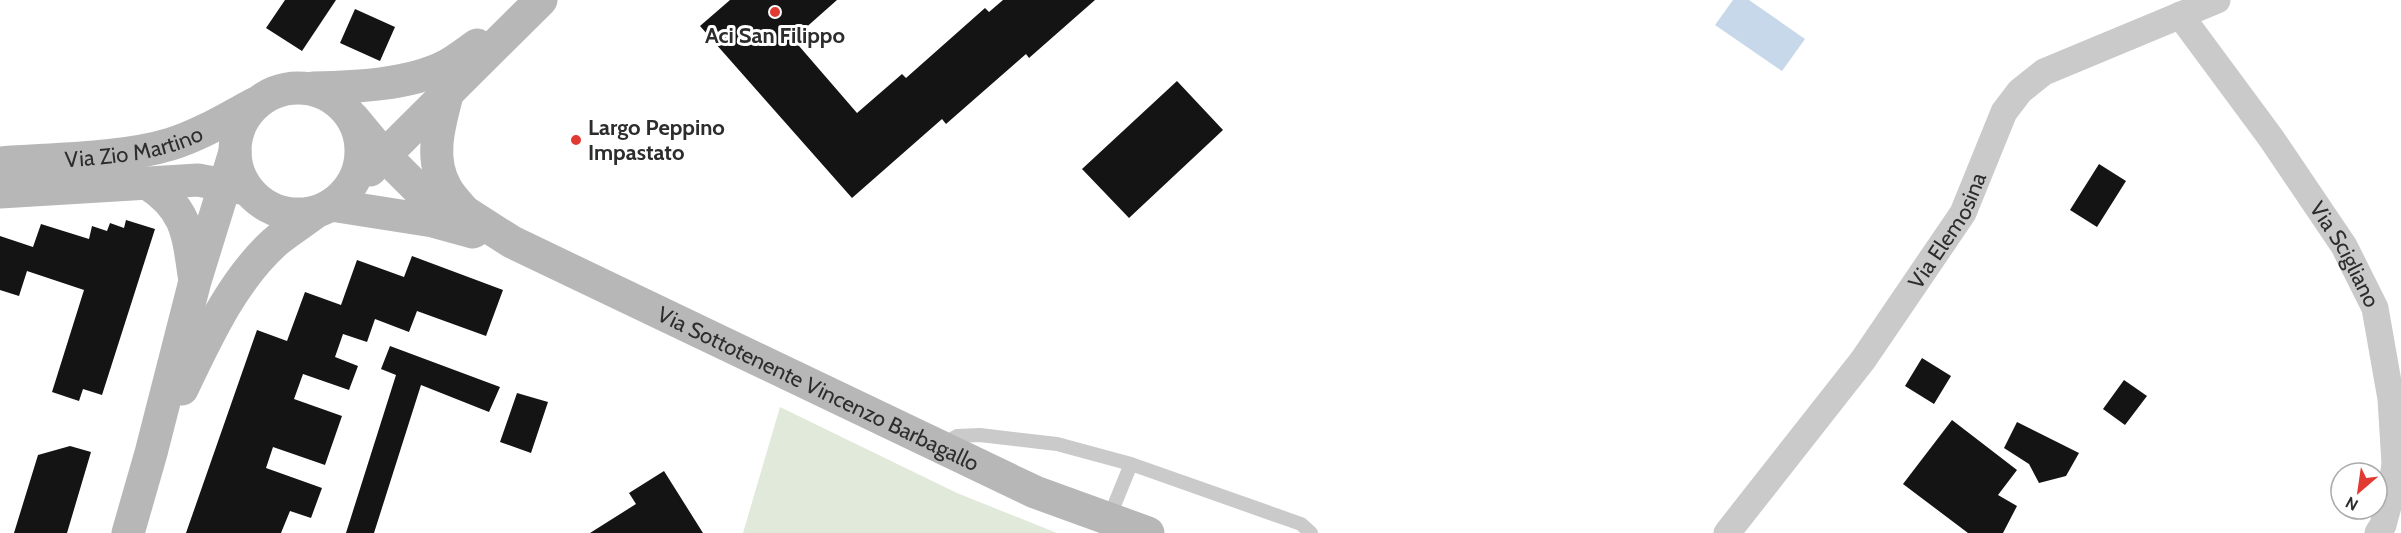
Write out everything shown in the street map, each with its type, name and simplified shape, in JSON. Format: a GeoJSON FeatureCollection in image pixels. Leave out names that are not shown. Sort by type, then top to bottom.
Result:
{"type":"FeatureCollection","features":[{"type":"Feature","properties":{"kind":"street","name":"Via Elemosina"},"geometry":{"type":"LineString","coordinates":[[1727,533],[1863,360],[1963,213],[2004,111],[2020,91],[2044,72],[2217,0]]}},
{"type":"Feature","properties":{"kind":"street"},"geometry":{"type":"LineString","coordinates":[[128,533],[195,281],[237,187],[235,152],[239,127],[247,113],[259,101],[281,90],[349,88],[415,77],[445,66],[532,8]]}},
{"type":"Feature","properties":{"kind":"street"},"geometry":{"type":"LineString","coordinates":[[151,453],[208,334],[240,281],[275,242],[332,202],[386,157],[532,8]]}},
{"type":"Feature","properties":{"kind":"street","name":"Via Scigliano"},"geometry":{"type":"LineString","coordinates":[[2180,15],[2271,138],[2344,246],[2375,308],[2391,399],[2395,464],[2390,500],[2383,525],[2378,533]]}},
{"type":"Feature","properties":{"kind":"street"},"geometry":{"type":"LineString","coordinates":[[306,88],[336,99],[386,157],[418,189],[465,213],[512,243]]}},
{"type":"Feature","properties":{"kind":"street"},"geometry":{"type":"LineString","coordinates":[[448,93],[438,126],[436,154],[446,189],[465,213]]}},
{"type":"Feature","properties":{"kind":"street","name":"Via Zio Martino"},"geometry":{"type":"LineString","coordinates":[[0,163],[117,154],[170,144],[217,124],[259,101]]}},
{"type":"Feature","properties":{"kind":"street"},"geometry":{"type":"LineString","coordinates":[[332,202],[360,166],[362,149],[360,133],[353,118]]}},
{"type":"Feature","properties":{"kind":"street","name":"Via Zio Martino"},"geometry":{"type":"LineString","coordinates":[[0,192],[198,180],[237,187]]}},
{"type":"Feature","properties":{"kind":"street"},"geometry":{"type":"LineString","coordinates":[[147,183],[166,195],[177,210],[189,244],[195,281]]}},
{"type":"Feature","properties":{"kind":"street"},"geometry":{"type":"LineString","coordinates":[[237,187],[275,210],[300,214],[332,202],[433,221],[512,243]]}},
{"type":"Feature","properties":{"kind":"street","name":"Via Sottotenente Vincenzo Barbagallo"},"geometry":{"type":"LineString","coordinates":[[512,243],[1035,492],[1132,528]]}},
{"type":"Feature","properties":{"kind":"lane"},"geometry":{"type":"LineString","coordinates":[[938,447],[957,436],[980,435],[1057,444],[1131,464],[1301,524],[1311,533]]}},
{"type":"Feature","properties":{"kind":"lane"},"geometry":{"type":"LineString","coordinates":[[1131,464],[1132,528]]}},
{"type":"Feature","properties":{"kind":"green space"},"geometry":{"type":"Polygon","coordinates":[[[780,407],[957,493],[1057,533],[743,533],[780,407]]]}},
{"type":"Feature","properties":{"kind":"water"},"geometry":{"type":"Polygon","coordinates":[[[1733,0],[1749,0],[1805,39],[1782,71],[1715,25],[1733,0]]]}},
{"type":"Feature","properties":{"kind":"building"},"geometry":{"type":"Polygon","coordinates":[[[285,0],[336,0],[302,51],[266,28],[285,0]]]}},
{"type":"Feature","properties":{"kind":"building"},"geometry":{"type":"Polygon","coordinates":[[[730,0],[837,0],[793,39],[857,113],[902,74],[906,78],[985,8],[989,12],[1003,0],[1095,0],[1029,58],[1026,54],[946,124],[942,119],[852,198],[700,26],[730,0]]]}},
{"type":"Feature","properties":{"kind":"building"},"geometry":{"type":"Polygon","coordinates":[[[355,9],[395,27],[380,61],[340,43],[355,9]]]}},
{"type":"Feature","properties":{"kind":"building"},"geometry":{"type":"Polygon","coordinates":[[[1177,81],[1223,130],[1129,218],[1082,169],[1177,81]]]}},
{"type":"Feature","properties":{"kind":"building"},"geometry":{"type":"Polygon","coordinates":[[[2099,164],[2126,181],[2097,227],[2070,210],[2099,164]]]}},
{"type":"Feature","properties":{"kind":"building"},"geometry":{"type":"Polygon","coordinates":[[[126,220],[155,229],[102,395],[83,389],[79,401],[52,392],[84,290],[27,271],[19,296],[0,290],[0,236],[33,247],[41,224],[89,239],[92,226],[107,231],[110,223],[124,228],[126,220]]]}},
{"type":"Feature","properties":{"kind":"building"},"geometry":{"type":"Polygon","coordinates":[[[412,256],[503,290],[486,336],[417,311],[409,332],[375,319],[367,342],[343,334],[335,357],[358,366],[349,390],[303,374],[294,399],[342,416],[325,465],[273,447],[266,468],[322,488],[311,518],[290,511],[281,533],[186,533],[257,330],[287,341],[305,292],[341,305],[357,260],[404,277],[412,256]]]}},
{"type":"Feature","properties":{"kind":"building"},"geometry":{"type":"Polygon","coordinates":[[[390,346],[500,387],[489,412],[421,385],[374,533],[346,533],[396,375],[381,369],[390,346]]]}},
{"type":"Feature","properties":{"kind":"building"},"geometry":{"type":"Polygon","coordinates":[[[1922,358],[1951,376],[1934,404],[1905,386],[1922,358]]]}},
{"type":"Feature","properties":{"kind":"building"},"geometry":{"type":"Polygon","coordinates":[[[2124,380],[2147,396],[2125,425],[2103,409],[2124,380]]]}},
{"type":"Feature","properties":{"kind":"building"},"geometry":{"type":"Polygon","coordinates":[[[517,393],[548,402],[531,453],[500,442],[517,393]]]}},
{"type":"Feature","properties":{"kind":"building"},"geometry":{"type":"Polygon","coordinates":[[[1952,420],[2017,470],[1998,495],[2017,506],[2003,533],[1968,533],[1903,484],[1952,420]]]}},
{"type":"Feature","properties":{"kind":"building"},"geometry":{"type":"Polygon","coordinates":[[[2017,422],[2079,453],[2066,476],[2039,483],[2029,464],[2004,448],[2017,422]]]}},
{"type":"Feature","properties":{"kind":"building"},"geometry":{"type":"Polygon","coordinates":[[[70,446],[91,452],[67,533],[14,533],[38,455],[70,446]]]}},
{"type":"Feature","properties":{"kind":"building"},"geometry":{"type":"Polygon","coordinates":[[[664,471],[703,533],[590,533],[636,504],[629,493],[664,471]]]}},
{"type":"Feature","properties":{"kind":"place","name":"Aci San Filippo"},"geometry":{"type":"Point","coordinates":[775,12]}},
{"type":"Feature","properties":{"kind":"place","name":"Largo Peppino Impastato"},"geometry":{"type":"Point","coordinates":[576,140]}}]}
